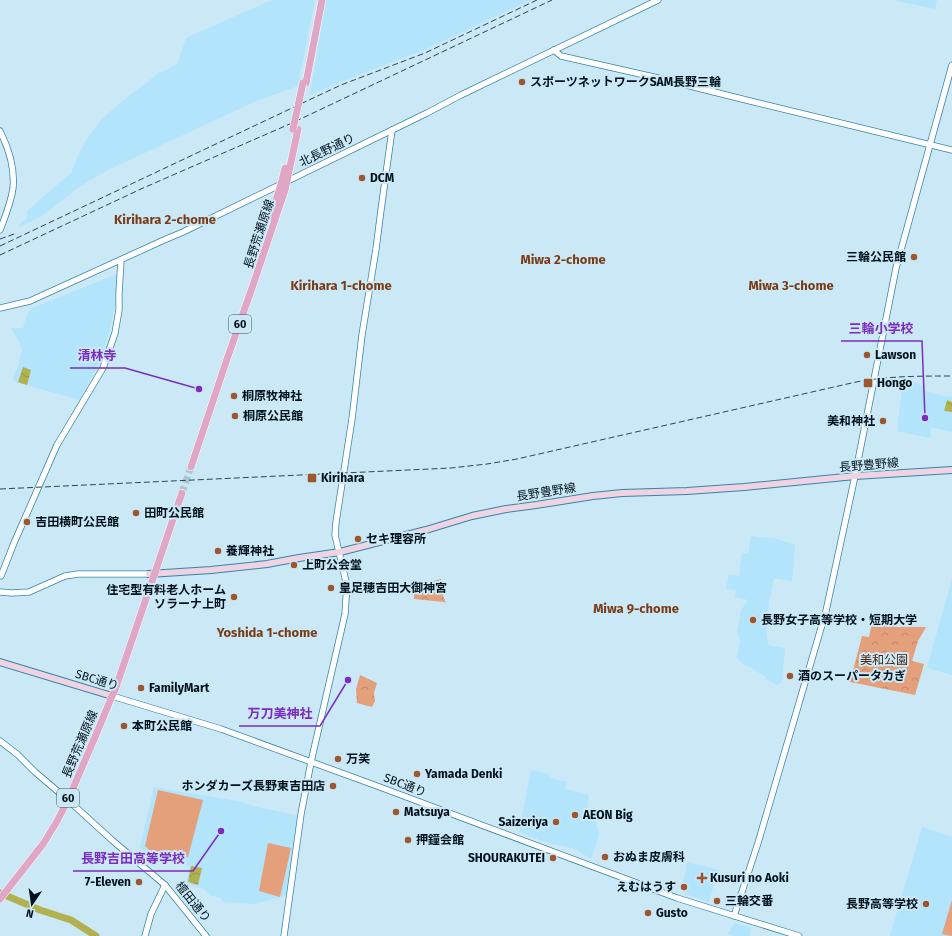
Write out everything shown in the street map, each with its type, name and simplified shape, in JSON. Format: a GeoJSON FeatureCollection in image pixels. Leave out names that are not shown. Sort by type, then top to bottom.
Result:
{"type":"FeatureCollection","features":[{"type":"Feature","properties":{"kind":"main road","name":"長野荒瀬原線"},"geometry":{"type":"LineString","coordinates":[[305,83],[318,0]]}},
{"type":"Feature","properties":{"kind":"main road","name":"長野荒瀬原線"},"geometry":{"type":"LineString","coordinates":[[189,466],[252,288],[284,182],[322,0]]}},
{"type":"Feature","properties":{"kind":"main road","name":"長野豊野線"},"geometry":{"type":"LineString","coordinates":[[152,574],[212,570],[267,564],[340,552],[426,530],[472,516],[506,509],[622,493],[748,487],[855,476],[952,470]]}},
{"type":"Feature","properties":{"kind":"main road","name":"長野荒瀬原線"},"geometry":{"type":"LineString","coordinates":[[0,899],[43,844],[56,824],[68,800],[112,696],[111,689],[180,493]]}},
{"type":"Feature","properties":{"kind":"main road","name":"SBC通り"},"geometry":{"type":"LineString","coordinates":[[0,662],[112,696]]}},
{"type":"Feature","properties":{"kind":"street","name":"北長野通り"},"geometry":{"type":"LineString","coordinates":[[0,308],[30,301],[183,232],[658,0]]}},
{"type":"Feature","properties":{"kind":"street"},"geometry":{"type":"LineString","coordinates":[[554,50],[561,56],[658,78],[952,150]]}},
{"type":"Feature","properties":{"kind":"street"},"geometry":{"type":"LineString","coordinates":[[734,916],[758,843],[826,611],[855,476],[896,268],[952,65]]}},
{"type":"Feature","properties":{"kind":"street"},"geometry":{"type":"LineString","coordinates":[[284,936],[301,814],[311,762],[345,614],[347,586],[335,535],[336,522],[352,419],[362,335],[375,260],[392,130]]}},
{"type":"Feature","properties":{"kind":"street"},"geometry":{"type":"LineString","coordinates":[[0,131],[10,155],[13,178],[11,199],[0,230]]}},
{"type":"Feature","properties":{"kind":"street"},"geometry":{"type":"LineString","coordinates":[[0,577],[57,445],[103,368],[115,333],[119,310],[118,293],[120,260]]}},
{"type":"Feature","properties":{"kind":"street"},"geometry":{"type":"LineString","coordinates":[[0,592],[29,592],[66,576],[78,574],[152,574]]}},
{"type":"Feature","properties":{"kind":"street","name":"SBC通り"},"geometry":{"type":"LineString","coordinates":[[112,696],[221,729],[677,898],[799,936]]}},
{"type":"Feature","properties":{"kind":"street","name":"檀田通り"},"geometry":{"type":"LineString","coordinates":[[0,741],[17,754],[35,772],[165,885],[206,936]]}},
{"type":"Feature","properties":{"kind":"street"},"geometry":{"type":"LineString","coordinates":[[145,936],[151,914],[165,885]]}},
{"type":"Feature","properties":{"kind":"shaded area"},"geometry":{"type":"Polygon","coordinates":[[[272,0],[315,0],[298,86],[256,101],[108,170],[79,187],[42,216],[20,227],[19,225],[27,218],[27,211],[71,173],[82,147],[102,119],[160,72],[161,73],[177,64],[186,38],[272,0]]]}},
{"type":"Feature","properties":{"kind":"shaded area"},"geometry":{"type":"Polygon","coordinates":[[[326,0],[531,0],[424,50],[310,95],[326,0]]]}},
{"type":"Feature","properties":{"kind":"shaded area"},"geometry":{"type":"Polygon","coordinates":[[[893,0],[937,0],[935,9],[893,0]]]}},
{"type":"Feature","properties":{"kind":"shaded area"},"geometry":{"type":"Polygon","coordinates":[[[117,274],[116,300],[103,354],[80,400],[15,382],[13,377],[18,367],[22,350],[20,343],[11,328],[23,328],[28,312],[32,308],[117,274]]]}},
{"type":"Feature","properties":{"kind":"shaded area"},"geometry":{"type":"Polygon","coordinates":[[[904,381],[916,382],[925,387],[925,391],[947,397],[952,396],[952,432],[931,427],[930,438],[897,431],[904,381]]]}},
{"type":"Feature","properties":{"kind":"shaded area","name":"長野女子高等学校・短期大学"},"geometry":{"type":"Polygon","coordinates":[[[751,536],[778,539],[795,545],[792,581],[774,578],[770,597],[766,631],[768,645],[785,648],[782,682],[777,685],[766,679],[766,677],[751,667],[745,666],[737,658],[740,641],[737,632],[741,610],[748,600],[735,597],[736,590],[726,589],[729,574],[739,576],[742,553],[748,554],[751,536]]]}},
{"type":"Feature","properties":{"kind":"shaded area"},"geometry":{"type":"Polygon","coordinates":[[[952,579],[952,675],[927,668],[952,579]]]}},
{"type":"Feature","properties":{"kind":"shaded area"},"geometry":{"type":"Polygon","coordinates":[[[531,770],[548,774],[550,778],[567,782],[565,789],[589,795],[587,810],[595,819],[599,833],[591,859],[577,850],[538,840],[519,832],[531,770]]]}},
{"type":"Feature","properties":{"kind":"shaded area"},"geometry":{"type":"Polygon","coordinates":[[[154,787],[237,801],[257,807],[300,816],[287,895],[255,904],[223,902],[220,898],[210,895],[204,889],[186,884],[190,866],[149,857],[140,847],[154,787]]]}},
{"type":"Feature","properties":{"kind":"shaded area","name":"長野高等学校"},"geometry":{"type":"Polygon","coordinates":[[[922,827],[952,837],[952,936],[890,936],[922,827]]]}},
{"type":"Feature","properties":{"kind":"shaded area"},"geometry":{"type":"Polygon","coordinates":[[[688,862],[718,870],[709,902],[685,894],[689,884],[682,882],[688,862]]]}},
{"type":"Feature","properties":{"kind":"shaded area"},"geometry":{"type":"Polygon","coordinates":[[[734,923],[751,928],[750,936],[733,936],[728,934],[734,923]]]}},
{"type":"Feature","properties":{"kind":"green space"},"geometry":{"type":"Polygon","coordinates":[[[441,579],[445,586],[443,596],[446,603],[414,599],[414,586],[441,579]]]}},
{"type":"Feature","properties":{"kind":"green space","name":"美和公園"},"geometry":{"type":"Polygon","coordinates":[[[873,618],[887,622],[895,627],[926,627],[918,641],[912,661],[924,664],[915,695],[850,682],[862,636],[869,637],[873,618]]]}},
{"type":"Feature","properties":{"kind":"green space"},"geometry":{"type":"Polygon","coordinates":[[[360,675],[377,683],[374,693],[375,701],[372,707],[357,703],[356,689],[360,675]]]}},
{"type":"Feature","properties":{"kind":"green space"},"geometry":{"type":"Polygon","coordinates":[[[158,790],[203,800],[188,857],[149,850],[145,846],[158,790]]]}},
{"type":"Feature","properties":{"kind":"green space"},"geometry":{"type":"Polygon","coordinates":[[[268,843],[291,848],[280,897],[259,891],[268,843]]]}},
{"type":"Feature","properties":{"kind":"green space"},"geometry":{"type":"Polygon","coordinates":[[[952,900],[952,936],[942,934],[952,900]]]}},
{"type":"Feature","properties":{"kind":"water"},"geometry":{"type":"Polygon","coordinates":[[[23,367],[31,370],[27,385],[18,382],[23,367]]]}},
{"type":"Feature","properties":{"kind":"water"},"geometry":{"type":"Polygon","coordinates":[[[947,400],[952,402],[952,412],[944,411],[947,400]]]}},
{"type":"Feature","properties":{"kind":"water"},"geometry":{"type":"Polygon","coordinates":[[[191,866],[202,868],[198,885],[188,882],[191,866]]]}},
{"type":"Feature","properties":{"kind":"waterway"},"geometry":{"type":"LineString","coordinates":[[0,893],[40,910],[71,920],[96,936]]}},
{"type":"Feature","properties":{"kind":"tunnel"},"geometry":{"type":"LineString","coordinates":[[182,493],[191,467]]}},
{"type":"Feature","properties":{"kind":"railway"},"geometry":{"type":"LineString","coordinates":[[0,246],[341,85],[425,53],[537,0]]}},
{"type":"Feature","properties":{"kind":"railway"},"geometry":{"type":"LineString","coordinates":[[0,255],[141,189],[292,123],[552,0]]}},
{"type":"Feature","properties":{"kind":"railway"},"geometry":{"type":"LineString","coordinates":[[0,239],[17,233]]}},
{"type":"Feature","properties":{"kind":"railway"},"geometry":{"type":"LineString","coordinates":[[0,489],[451,468],[487,464],[517,459],[856,382],[892,377],[952,376]]}},
{"type":"Feature","properties":{"kind":"place","name":"スポーツネットワークSAM長野三輪"},"geometry":{"type":"Point","coordinates":[522,82]}},
{"type":"Feature","properties":{"kind":"place","name":"DCM"},"geometry":{"type":"Point","coordinates":[362,178]}},
{"type":"Feature","properties":{"kind":"place","name":"三輪公民館"},"geometry":{"type":"Point","coordinates":[914,257]}},
{"type":"Feature","properties":{"kind":"place","name":"Lawson"},"geometry":{"type":"Point","coordinates":[867,355]}},
{"type":"Feature","properties":{"kind":"place","name":"Hongo"},"geometry":{"type":"Point","coordinates":[868,383]}},
{"type":"Feature","properties":{"kind":"place","name":"清林寺"},"geometry":{"type":"Point","coordinates":[199,389]}},
{"type":"Feature","properties":{"kind":"place","name":"桐原牧神社"},"geometry":{"type":"Point","coordinates":[234,396]}},
{"type":"Feature","properties":{"kind":"place","name":"桐原公民館"},"geometry":{"type":"Point","coordinates":[235,416]}},
{"type":"Feature","properties":{"kind":"place","name":"三輪小学校"},"geometry":{"type":"Point","coordinates":[925,418]}},
{"type":"Feature","properties":{"kind":"place","name":"美和神社"},"geometry":{"type":"Point","coordinates":[883,421]}},
{"type":"Feature","properties":{"kind":"place","name":"Kirihara"},"geometry":{"type":"Point","coordinates":[312,478]}},
{"type":"Feature","properties":{"kind":"place","name":"田町公民館"},"geometry":{"type":"Point","coordinates":[136,513]}},
{"type":"Feature","properties":{"kind":"place","name":"吉田横町公民館"},"geometry":{"type":"Point","coordinates":[27,522]}},
{"type":"Feature","properties":{"kind":"place","name":"セキ理容所"},"geometry":{"type":"Point","coordinates":[358,539]}},
{"type":"Feature","properties":{"kind":"place","name":"養輝神社"},"geometry":{"type":"Point","coordinates":[218,551]}},
{"type":"Feature","properties":{"kind":"place","name":"上町公会堂"},"geometry":{"type":"Point","coordinates":[294,565]}},
{"type":"Feature","properties":{"kind":"place","name":"皇足穂吉田大御神宮"},"geometry":{"type":"Point","coordinates":[331,588]}},
{"type":"Feature","properties":{"kind":"place","name":"住宅型有料老人ホーム ソラーナ上町"},"geometry":{"type":"Point","coordinates":[234,597]}},
{"type":"Feature","properties":{"kind":"place","name":"長野女子高等学校・短期大学"},"geometry":{"type":"Point","coordinates":[753,620]}},
{"type":"Feature","properties":{"kind":"place","name":"酒のスーパータカぎ"},"geometry":{"type":"Point","coordinates":[790,676]}},
{"type":"Feature","properties":{"kind":"place","name":"万刀美神社"},"geometry":{"type":"Point","coordinates":[348,680]}},
{"type":"Feature","properties":{"kind":"place","name":"FamilyMart"},"geometry":{"type":"Point","coordinates":[141,688]}},
{"type":"Feature","properties":{"kind":"place","name":"本町公民館"},"geometry":{"type":"Point","coordinates":[124,726]}},
{"type":"Feature","properties":{"kind":"place","name":"万笑"},"geometry":{"type":"Point","coordinates":[338,759]}},
{"type":"Feature","properties":{"kind":"place","name":"Yamada Denki"},"geometry":{"type":"Point","coordinates":[417,774]}},
{"type":"Feature","properties":{"kind":"place","name":"ホンダカーズ長野東吉田店"},"geometry":{"type":"Point","coordinates":[333,786]}},
{"type":"Feature","properties":{"kind":"place","name":"Matsuya"},"geometry":{"type":"Point","coordinates":[396,812]}},
{"type":"Feature","properties":{"kind":"place","name":"AEON Big"},"geometry":{"type":"Point","coordinates":[575,815]}},
{"type":"Feature","properties":{"kind":"place","name":"Saizeriya"},"geometry":{"type":"Point","coordinates":[556,822]}},
{"type":"Feature","properties":{"kind":"place","name":"長野吉田高等学校"},"geometry":{"type":"Point","coordinates":[221,831]}},
{"type":"Feature","properties":{"kind":"place","name":"押鐘会館"},"geometry":{"type":"Point","coordinates":[408,840]}},
{"type":"Feature","properties":{"kind":"place","name":"おぬま皮膚科"},"geometry":{"type":"Point","coordinates":[605,857]}},
{"type":"Feature","properties":{"kind":"place","name":"SHOURAKUTEI"},"geometry":{"type":"Point","coordinates":[553,858]}},
{"type":"Feature","properties":{"kind":"place","name":"Kusuri no Aoki"},"geometry":{"type":"Point","coordinates":[702,878]}},
{"type":"Feature","properties":{"kind":"place","name":"7-Eleven"},"geometry":{"type":"Point","coordinates":[139,882]}},
{"type":"Feature","properties":{"kind":"place","name":"えむはうす"},"geometry":{"type":"Point","coordinates":[684,887]}},
{"type":"Feature","properties":{"kind":"place","name":"三輪交番"},"geometry":{"type":"Point","coordinates":[717,901]}},
{"type":"Feature","properties":{"kind":"place","name":"長野高等学校"},"geometry":{"type":"Point","coordinates":[926,904]}},
{"type":"Feature","properties":{"kind":"place","name":"Gusto"},"geometry":{"type":"Point","coordinates":[648,913]}},
{"type":"Feature","properties":{"kind":"district","name":"Kirihara 2-chome"},"geometry":{"type":"Point","coordinates":[165,219]}},
{"type":"Feature","properties":{"kind":"district","name":"Miwa 2-chome"},"geometry":{"type":"Point","coordinates":[563,259]}},
{"type":"Feature","properties":{"kind":"district","name":"Kirihara 1-chome"},"geometry":{"type":"Point","coordinates":[341,285]}},
{"type":"Feature","properties":{"kind":"district","name":"Miwa 3-chome"},"geometry":{"type":"Point","coordinates":[791,285]}},
{"type":"Feature","properties":{"kind":"district","name":"Miwa 9-chome"},"geometry":{"type":"Point","coordinates":[636,608]}},
{"type":"Feature","properties":{"kind":"district","name":"Yoshida 1-chome"},"geometry":{"type":"Point","coordinates":[267,632]}}]}
